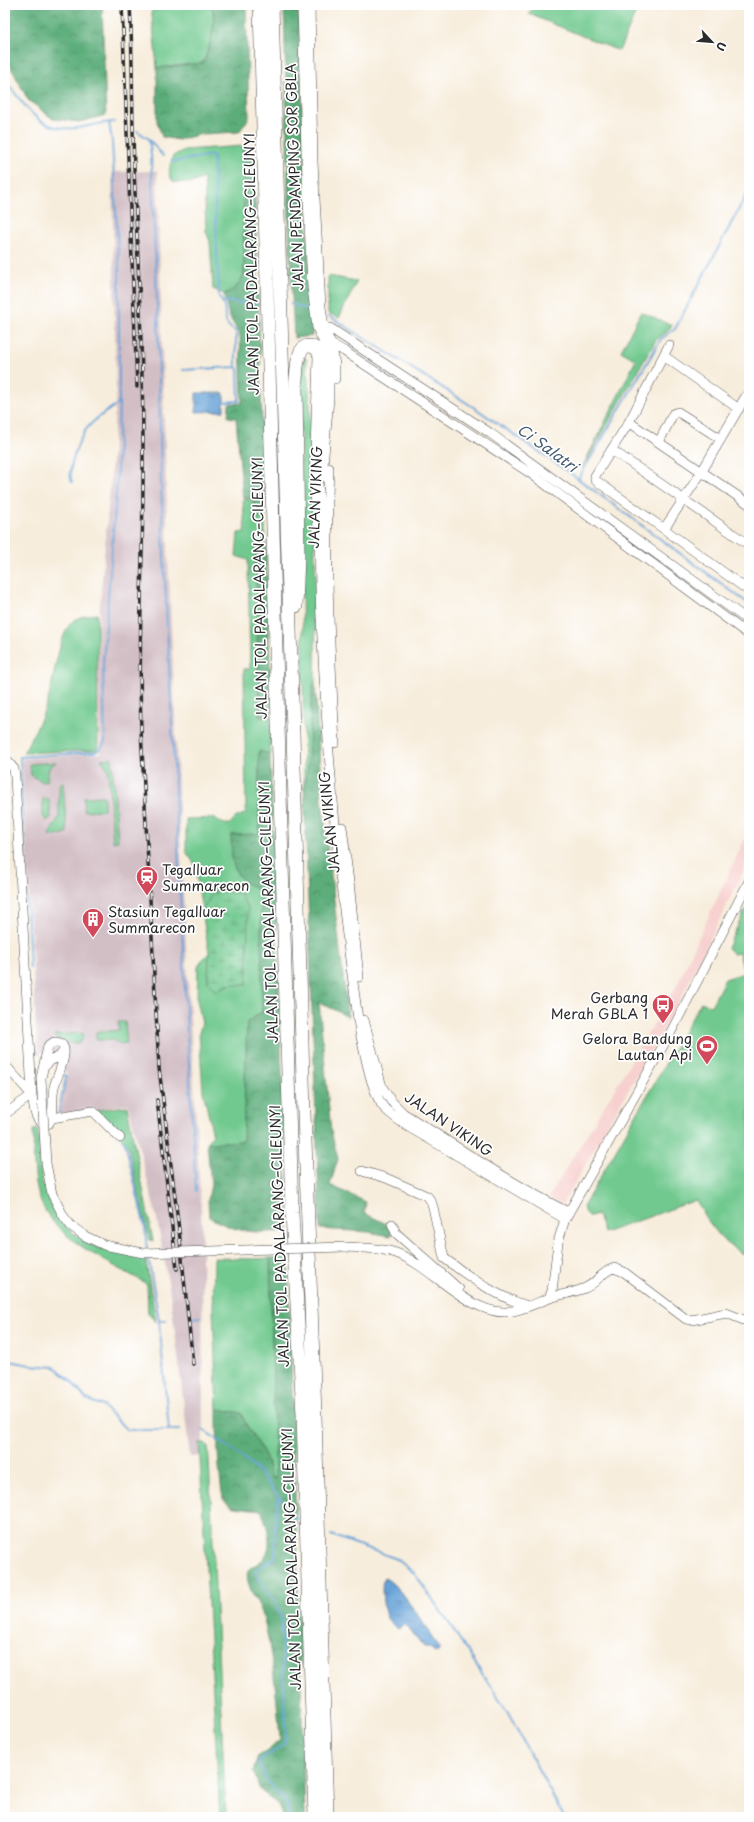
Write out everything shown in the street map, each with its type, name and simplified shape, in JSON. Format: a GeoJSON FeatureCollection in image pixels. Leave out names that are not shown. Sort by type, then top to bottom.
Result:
{"type":"FeatureCollection","features":[{"type":"Feature","properties":{"kind":"highway","name":"JALAN TOL PADALARANG–CILEUNYI"},"geometry":{"type":"LineString","coordinates":[[260,5],[276,660],[293,1220],[303,1415],[315,1817]]}},
{"type":"Feature","properties":{"kind":"highway","name":"JALAN TOL PADALARANG–CILEUNYI"},"geometry":{"type":"LineString","coordinates":[[272,5],[290,660],[327,1817]]}},
{"type":"Feature","properties":{"kind":"highway"},"geometry":{"type":"LineString","coordinates":[[276,660],[290,660],[297,595],[298,528],[296,381],[300,353],[303,348],[310,346],[317,349],[320,356],[316,483],[320,528]]}},
{"type":"Feature","properties":{"kind":"street","name":"JALAN PENDAMPING SOR GBLA"},"geometry":{"type":"LineString","coordinates":[[302,5],[306,154],[312,288],[321,327]]}},
{"type":"Feature","properties":{"kind":"street","name":"JALAN PENDAMPING SOR GBLA"},"geometry":{"type":"LineString","coordinates":[[310,5],[313,162],[321,327]]}},
{"type":"Feature","properties":{"kind":"street","name":"JALAN VIKING"},"geometry":{"type":"LineString","coordinates":[[321,327],[335,365],[327,498],[330,651],[335,753],[365,1028],[376,1071],[382,1087],[391,1101],[403,1113],[566,1216]]}},
{"type":"Feature","properties":{"kind":"street"},"geometry":{"type":"LineString","coordinates":[[321,327],[330,328],[490,433],[749,621]]}},
{"type":"Feature","properties":{"kind":"street"},"geometry":{"type":"LineString","coordinates":[[670,345],[629,422],[595,476],[595,480],[749,591]]}},
{"type":"Feature","properties":{"kind":"street","name":"JALAN VIKING"},"geometry":{"type":"LineString","coordinates":[[329,346],[329,394],[320,528],[324,679],[335,821],[360,1033],[367,1062],[378,1097],[384,1108],[407,1126],[524,1196],[566,1216]]}},
{"type":"Feature","properties":{"kind":"street"},"geometry":{"type":"LineString","coordinates":[[329,346],[350,356],[530,473],[749,635]]}},
{"type":"Feature","properties":{"kind":"street"},"geometry":{"type":"LineString","coordinates":[[335,365],[342,357],[350,356]]}},
{"type":"Feature","properties":{"kind":"street"},"geometry":{"type":"LineString","coordinates":[[664,356],[739,408]]}},
{"type":"Feature","properties":{"kind":"street"},"geometry":{"type":"LineString","coordinates":[[664,529],[702,471],[746,396]]}},
{"type":"Feature","properties":{"kind":"street"},"geometry":{"type":"LineString","coordinates":[[659,442],[673,414],[678,412],[721,439]]}},
{"type":"Feature","properties":{"kind":"street"},"geometry":{"type":"LineString","coordinates":[[629,422],[749,504]]}},
{"type":"Feature","properties":{"kind":"street"},"geometry":{"type":"LineString","coordinates":[[612,450],[749,545]]}},
{"type":"Feature","properties":{"kind":"street"},"geometry":{"type":"LineString","coordinates":[[5,758],[14,769],[15,777],[34,1110],[40,1123],[48,1124],[52,1118],[53,1093],[59,1061],[64,1050],[62,1044],[56,1041],[51,1042],[47,1050],[41,1075],[46,1163],[52,1194],[64,1217],[71,1226],[85,1236],[108,1246],[143,1253],[344,1247],[377,1248],[396,1253],[410,1259],[464,1297],[483,1307],[506,1312],[585,1288],[604,1272],[614,1268],[624,1272],[686,1319],[692,1320],[726,1314],[749,1322]]}},
{"type":"Feature","properties":{"kind":"street"},"geometry":{"type":"LineString","coordinates":[[549,1298],[552,1291],[560,1235],[566,1216],[672,1030],[749,881]]}},
{"type":"Feature","properties":{"kind":"street"},"geometry":{"type":"LineString","coordinates":[[47,1050],[49,1055],[59,1061]]}},
{"type":"Feature","properties":{"kind":"street"},"geometry":{"type":"LineString","coordinates":[[41,1075],[50,1061],[59,1061]]}},
{"type":"Feature","properties":{"kind":"street"},"geometry":{"type":"LineString","coordinates":[[5,1065],[32,1095]]}},
{"type":"Feature","properties":{"kind":"street"},"geometry":{"type":"LineString","coordinates":[[5,1114],[32,1095]]}},
{"type":"Feature","properties":{"kind":"street"},"geometry":{"type":"LineString","coordinates":[[52,1118],[94,1111],[120,1138]]}},
{"type":"Feature","properties":{"kind":"street"},"geometry":{"type":"LineString","coordinates":[[362,1171],[386,1178],[427,1196],[433,1207],[444,1258],[510,1301],[528,1306]]}},
{"type":"Feature","properties":{"kind":"street"},"geometry":{"type":"LineString","coordinates":[[392,1224],[396,1233],[450,1280],[461,1291],[464,1297]]}},
{"type":"Feature","properties":{"kind":"shaded area","name":"Stasiun Tegalluar Summarecon"},"geometry":{"type":"Polygon","coordinates":[[[157,171],[168,554],[181,856],[202,1228],[203,1456],[190,1457],[171,1299],[157,1219],[128,1104],[62,1115],[57,1113],[67,1073],[37,1048],[22,759],[101,753],[98,683],[99,617],[112,463],[116,390],[112,172],[157,171]]]}},
{"type":"Feature","properties":{"kind":"shaded area"},"geometry":{"type":"Polygon","coordinates":[[[749,830],[749,860],[680,1000],[562,1205],[549,1197],[674,991],[749,830]]]}},
{"type":"Feature","properties":{"kind":"green space"},"geometry":{"type":"Polygon","coordinates":[[[5,5],[102,5],[106,115],[80,122],[53,119],[28,100],[5,56],[5,5]]]}},
{"type":"Feature","properties":{"kind":"green space"},"geometry":{"type":"Polygon","coordinates":[[[151,5],[211,5],[214,18],[212,34],[203,63],[157,68],[151,5]]]}},
{"type":"Feature","properties":{"kind":"green space"},"geometry":{"type":"Polygon","coordinates":[[[211,5],[246,5],[249,118],[239,132],[202,134],[178,140],[162,137],[157,122],[157,68],[203,63],[208,50],[213,26],[214,18],[211,5]]]}},
{"type":"Feature","properties":{"kind":"green space"},"geometry":{"type":"Polygon","coordinates":[[[284,5],[298,5],[312,336],[294,338],[289,234],[284,5]]]}},
{"type":"Feature","properties":{"kind":"green space"},"geometry":{"type":"Polygon","coordinates":[[[534,5],[639,5],[619,51],[529,14],[534,5]]]}},
{"type":"Feature","properties":{"kind":"green space"},"geometry":{"type":"Polygon","coordinates":[[[243,146],[244,273],[237,286],[224,294],[213,289],[210,242],[206,231],[204,178],[192,183],[174,182],[170,176],[169,170],[173,156],[184,150],[243,146]]]}},
{"type":"Feature","properties":{"kind":"green space"},"geometry":{"type":"Polygon","coordinates":[[[243,146],[251,154],[255,194],[265,517],[255,517],[254,498],[243,499],[236,418],[228,417],[229,404],[242,403],[240,335],[229,316],[224,294],[237,286],[244,273],[243,146]]]}},
{"type":"Feature","properties":{"kind":"green space"},"geometry":{"type":"Polygon","coordinates":[[[328,276],[357,281],[339,318],[328,313],[328,276]]]}},
{"type":"Feature","properties":{"kind":"green space"},"geometry":{"type":"Polygon","coordinates":[[[641,312],[672,325],[668,331],[656,340],[582,468],[636,360],[621,351],[641,312]]]}},
{"type":"Feature","properties":{"kind":"green space"},"geometry":{"type":"Polygon","coordinates":[[[306,358],[310,402],[316,585],[315,683],[312,689],[308,766],[304,789],[300,373],[303,359],[306,358]]]}},
{"type":"Feature","properties":{"kind":"green space"},"geometry":{"type":"Polygon","coordinates":[[[243,500],[253,500],[254,518],[265,518],[265,544],[255,545],[259,717],[271,718],[270,754],[259,751],[259,834],[231,835],[234,867],[240,877],[256,889],[261,897],[262,1012],[247,1022],[243,1141],[207,1143],[213,1135],[203,1091],[199,1033],[202,1023],[197,1000],[198,967],[209,953],[208,982],[216,992],[228,985],[234,984],[242,986],[214,891],[202,911],[194,863],[186,852],[186,819],[215,818],[224,824],[230,824],[235,818],[246,813],[244,669],[250,669],[248,560],[236,556],[238,533],[245,532],[243,500]]]}},
{"type":"Feature","properties":{"kind":"green space"},"geometry":{"type":"Polygon","coordinates":[[[266,545],[272,717],[260,716],[256,546],[266,545]]]}},
{"type":"Feature","properties":{"kind":"green space"},"geometry":{"type":"Polygon","coordinates":[[[97,614],[98,748],[95,750],[23,753],[46,706],[63,637],[73,621],[84,616],[97,614]]]}},
{"type":"Feature","properties":{"kind":"green space"},"geometry":{"type":"Polygon","coordinates":[[[315,683],[322,800],[348,1017],[319,1002],[331,1131],[338,1159],[330,1185],[366,1202],[364,1213],[391,1226],[391,1236],[368,1232],[320,1229],[304,789],[308,766],[312,689],[315,683]]]}},
{"type":"Feature","properties":{"kind":"green space"},"geometry":{"type":"Polygon","coordinates":[[[259,751],[270,754],[288,1231],[266,1232],[247,1231],[229,1227],[209,1217],[208,1200],[211,1184],[207,1143],[243,1141],[247,1022],[262,1012],[261,897],[256,889],[240,877],[234,867],[231,835],[259,834],[259,751]]]}},
{"type":"Feature","properties":{"kind":"green space"},"geometry":{"type":"Polygon","coordinates":[[[112,758],[118,841],[113,842],[108,769],[101,759],[112,758]]]}},
{"type":"Feature","properties":{"kind":"green space"},"geometry":{"type":"Polygon","coordinates":[[[56,762],[49,768],[47,781],[43,782],[31,775],[30,764],[56,762]]]}},
{"type":"Feature","properties":{"kind":"green space"},"geometry":{"type":"Polygon","coordinates":[[[63,782],[67,833],[51,837],[49,835],[59,817],[59,784],[63,782]]]}},
{"type":"Feature","properties":{"kind":"green space"},"geometry":{"type":"Polygon","coordinates":[[[104,796],[104,810],[84,811],[84,797],[104,796]]]}},
{"type":"Feature","properties":{"kind":"green space"},"geometry":{"type":"Polygon","coordinates":[[[43,798],[49,799],[51,818],[46,821],[43,815],[43,798]]]}},
{"type":"Feature","properties":{"kind":"green space"},"geometry":{"type":"Polygon","coordinates":[[[214,891],[239,892],[248,908],[247,985],[232,984],[221,988],[216,992],[208,982],[209,953],[202,911],[214,891]]]}},
{"type":"Feature","properties":{"kind":"green space","name":"Gelora Bandung Lautan Api"},"geometry":{"type":"Polygon","coordinates":[[[749,902],[749,1259],[723,1240],[705,1217],[696,1200],[604,1233],[598,1215],[589,1216],[583,1207],[701,1002],[711,1006],[725,979],[744,973],[739,953],[733,954],[727,948],[749,902]]]}},
{"type":"Feature","properties":{"kind":"green space"},"geometry":{"type":"Polygon","coordinates":[[[118,1022],[125,1022],[127,1043],[119,1044],[113,1040],[96,1040],[96,1032],[119,1030],[118,1022]]]}},
{"type":"Feature","properties":{"kind":"green space"},"geometry":{"type":"Polygon","coordinates":[[[83,1033],[83,1038],[80,1043],[70,1043],[55,1037],[54,1035],[83,1033]]]}},
{"type":"Feature","properties":{"kind":"green space"},"geometry":{"type":"Polygon","coordinates":[[[127,1106],[153,1241],[149,1239],[128,1145],[96,1110],[127,1106]]]}},
{"type":"Feature","properties":{"kind":"green space"},"geometry":{"type":"Polygon","coordinates":[[[38,1129],[41,1170],[44,1187],[59,1218],[68,1229],[90,1244],[102,1249],[130,1255],[145,1256],[156,1322],[148,1314],[147,1284],[84,1248],[57,1226],[46,1212],[39,1197],[35,1172],[33,1130],[38,1129]]]}},
{"type":"Feature","properties":{"kind":"green space"},"geometry":{"type":"Polygon","coordinates":[[[288,1257],[305,1817],[282,1817],[280,1806],[260,1790],[253,1771],[258,1756],[270,1749],[280,1740],[274,1677],[263,1616],[250,1588],[247,1576],[248,1570],[262,1560],[267,1554],[269,1541],[261,1510],[233,1507],[223,1499],[217,1432],[217,1409],[241,1413],[246,1425],[262,1451],[272,1478],[275,1479],[270,1258],[288,1257]]]}},
{"type":"Feature","properties":{"kind":"green space"},"geometry":{"type":"Polygon","coordinates":[[[214,1258],[270,1258],[276,1479],[272,1478],[266,1457],[246,1425],[241,1413],[217,1409],[213,1309],[214,1258]]]}},
{"type":"Feature","properties":{"kind":"green space"},"geometry":{"type":"Polygon","coordinates":[[[199,1443],[205,1443],[208,1447],[209,1459],[226,1817],[220,1817],[199,1443]]]}},
{"type":"Feature","properties":{"kind":"water"},"geometry":{"type":"Polygon","coordinates":[[[196,393],[224,393],[224,411],[196,412],[196,393]]]}},
{"type":"Feature","properties":{"kind":"water"},"geometry":{"type":"Polygon","coordinates":[[[384,1578],[390,1581],[405,1598],[429,1632],[439,1648],[439,1651],[436,1653],[429,1647],[424,1647],[406,1625],[403,1625],[398,1629],[389,1621],[383,1604],[382,1586],[384,1578]]]}},
{"type":"Feature","properties":{"kind":"waterway"},"geometry":{"type":"LineString","coordinates":[[5,81],[35,116],[52,126],[78,128],[100,123],[114,122]]}},
{"type":"Feature","properties":{"kind":"waterway"},"geometry":{"type":"LineString","coordinates":[[30,968],[20,757],[94,752],[100,749],[105,742],[103,664],[117,481],[119,402],[119,266],[112,142],[109,122]]}},
{"type":"Feature","properties":{"kind":"waterway"},"geometry":{"type":"LineString","coordinates":[[137,131],[149,139],[163,156]]}},
{"type":"Feature","properties":{"kind":"waterway"},"geometry":{"type":"LineString","coordinates":[[149,139],[151,154],[158,324],[161,482],[165,583],[196,1191]]}},
{"type":"Feature","properties":{"kind":"waterway"},"geometry":{"type":"LineString","coordinates":[[172,162],[213,155],[219,297],[224,306],[227,324],[236,331],[236,367],[183,370]]}},
{"type":"Feature","properties":{"kind":"waterway"},"geometry":{"type":"LineString","coordinates":[[578,479],[661,339],[675,329],[749,190]]}},
{"type":"Feature","properties":{"kind":"waterway","name":"Ci Salatri"},"geometry":{"type":"LineString","coordinates":[[222,301],[255,304]]}},
{"type":"Feature","properties":{"kind":"waterway","name":"Ci Salatri"},"geometry":{"type":"LineString","coordinates":[[290,304],[306,309]]}},
{"type":"Feature","properties":{"kind":"waterway","name":"Ci Salatri"},"geometry":{"type":"LineString","coordinates":[[329,316],[478,410],[573,475],[749,604]]}},
{"type":"Feature","properties":{"kind":"waterway"},"geometry":{"type":"LineString","coordinates":[[224,402],[239,401],[238,369],[236,367]]}},
{"type":"Feature","properties":{"kind":"waterway"},"geometry":{"type":"LineString","coordinates":[[72,482],[72,462],[85,431],[103,414],[119,403]]}},
{"type":"Feature","properties":{"kind":"waterway"},"geometry":{"type":"LineString","coordinates":[[33,1044],[34,1048],[39,1053]]}},
{"type":"Feature","properties":{"kind":"waterway"},"geometry":{"type":"LineString","coordinates":[[60,1113],[59,1109],[66,1077],[64,1074]]}},
{"type":"Feature","properties":{"kind":"waterway"},"geometry":{"type":"LineString","coordinates":[[123,1140],[125,1142],[145,1228],[147,1250]]}},
{"type":"Feature","properties":{"kind":"waterway"},"geometry":{"type":"LineString","coordinates":[[148,1256],[159,1321],[169,1430]]}},
{"type":"Feature","properties":{"kind":"waterway"},"geometry":{"type":"LineString","coordinates":[[193,1318],[200,1317]]}},
{"type":"Feature","properties":{"kind":"waterway"},"geometry":{"type":"LineString","coordinates":[[159,1321],[166,1320]]}},
{"type":"Feature","properties":{"kind":"waterway"},"geometry":{"type":"LineString","coordinates":[[5,1360],[30,1365],[55,1367],[71,1381],[86,1399],[103,1406],[127,1430],[179,1430]]}},
{"type":"Feature","properties":{"kind":"waterway"},"geometry":{"type":"LineString","coordinates":[[203,1430],[233,1450],[260,1473],[297,1519]]}},
{"type":"Feature","properties":{"kind":"waterway"},"geometry":{"type":"LineString","coordinates":[[278,1497],[275,1523],[275,1558],[255,1572],[264,1588],[274,1600],[281,1618],[286,1738],[284,1743],[278,1749],[258,1762],[268,1782],[285,1800],[287,1804],[288,1817]]}},
{"type":"Feature","properties":{"kind":"waterway"},"geometry":{"type":"LineString","coordinates":[[331,1535],[397,1559],[414,1573],[508,1713],[564,1817]]}},
{"type":"Feature","properties":{"kind":"railway"},"geometry":{"type":"LineString","coordinates":[[122,5],[137,387]]}},
{"type":"Feature","properties":{"kind":"railway"},"geometry":{"type":"LineString","coordinates":[[130,5],[134,169],[143,411],[140,659],[141,730],[159,1068],[179,1230],[193,1364]]}},
{"type":"Feature","properties":{"kind":"railway"},"geometry":{"type":"LineString","coordinates":[[157,1100],[177,1269]]}},
{"type":"Feature","properties":{"kind":"place","name":"Tegalluar Summarecon"},"geometry":{"type":"Point","coordinates":[147,896]}},
{"type":"Feature","properties":{"kind":"place","name":"Stasiun Tegalluar Summarecon"},"geometry":{"type":"Point","coordinates":[93,938]}},
{"type":"Feature","properties":{"kind":"place","name":"Gerbang Merah GBLA 1"},"geometry":{"type":"Point","coordinates":[663,1024]}},
{"type":"Feature","properties":{"kind":"place","name":"Gelora Bandung Lautan Api"},"geometry":{"type":"Point","coordinates":[707,1066]}}]}
